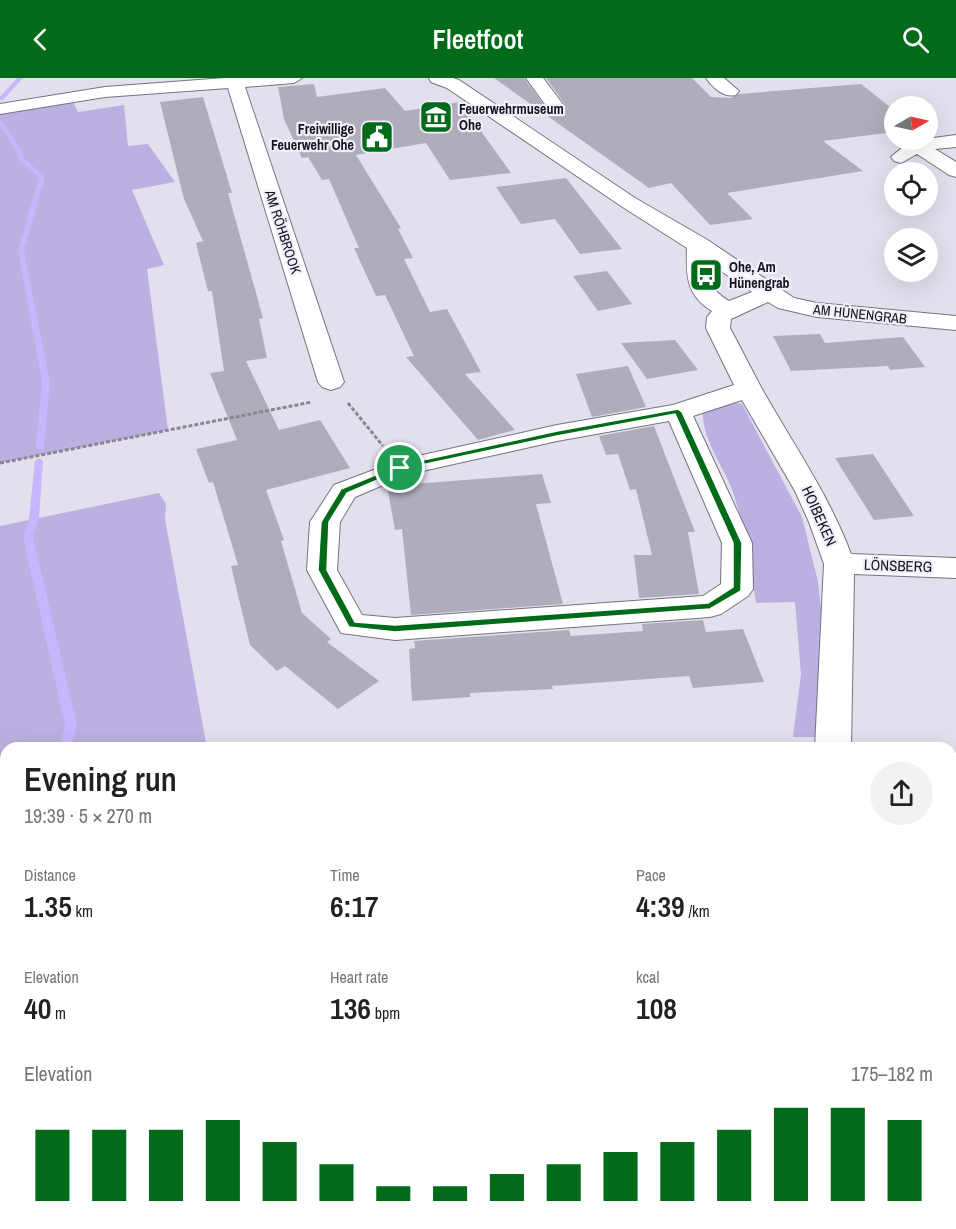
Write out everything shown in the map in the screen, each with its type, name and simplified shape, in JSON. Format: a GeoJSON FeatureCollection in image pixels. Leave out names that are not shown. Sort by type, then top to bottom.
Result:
{"type":"FeatureCollection","features":[{"type":"Feature","properties":{"kind":"street"},"geometry":{"type":"LineString","coordinates":[[0,109],[105,92],[294,78]]}},
{"type":"Feature","properties":{"kind":"street"},"geometry":{"type":"LineString","coordinates":[[437,78],[453,84],[628,202],[698,244],[768,293],[727,310],[707,298],[699,288],[698,244]]}},
{"type":"Feature","properties":{"kind":"street"},"geometry":{"type":"LineString","coordinates":[[534,78],[553,103]]}},
{"type":"Feature","properties":{"kind":"street"},"geometry":{"type":"LineString","coordinates":[[714,78],[730,92]]}},
{"type":"Feature","properties":{"kind":"street","name":"AM RÖHBROOK"},"geometry":{"type":"LineString","coordinates":[[235,82],[337,389]]}},
{"type":"Feature","properties":{"kind":"street"},"geometry":{"type":"LineString","coordinates":[[938,143],[956,141]]}},
{"type":"Feature","properties":{"kind":"street"},"geometry":{"type":"LineString","coordinates":[[901,157],[910,150]]}},
{"type":"Feature","properties":{"kind":"street"},"geometry":{"type":"LineString","coordinates":[[924,150],[956,171]]}},
{"type":"Feature","properties":{"kind":"street","name":"AM HÜNENGRAB"},"geometry":{"type":"LineString","coordinates":[[768,293],[786,303],[817,310],[956,323]]}},
{"type":"Feature","properties":{"kind":"street","name":"HOIBEKEN"},"geometry":{"type":"LineString","coordinates":[[727,310],[719,317],[718,328],[749,389],[809,491],[824,522],[839,564],[833,742]]}},
{"type":"Feature","properties":{"kind":"street"},"geometry":{"type":"LineString","coordinates":[[678,412],[737,543],[737,589],[710,606],[395,629],[352,625],[322,570],[325,522],[344,491],[400,468],[557,433],[678,412],[749,389]]}},
{"type":"Feature","properties":{"kind":"street","name":"LÖNSBERG"},"geometry":{"type":"LineString","coordinates":[[839,564],[956,568]]}},
{"type":"Feature","properties":{"kind":"path"},"geometry":{"type":"LineString","coordinates":[[0,462],[337,389],[400,468]]}},
{"type":"Feature","properties":{"kind":"shaded area"},"geometry":{"type":"Polygon","coordinates":[[[71,97],[78,112],[124,105],[128,146],[148,144],[175,182],[132,190],[164,265],[147,269],[168,430],[0,463],[0,109],[71,97]]]}},
{"type":"Feature","properties":{"kind":"shaded area"},"geometry":{"type":"Polygon","coordinates":[[[730,402],[742,404],[802,517],[818,582],[825,646],[818,737],[793,737],[801,674],[795,602],[756,603],[747,549],[734,495],[710,443],[703,421],[703,410],[730,402]]]}},
{"type":"Feature","properties":{"kind":"shaded area"},"geometry":{"type":"Polygon","coordinates":[[[159,493],[166,504],[165,519],[206,742],[0,742],[0,526],[159,493]]]}},
{"type":"Feature","properties":{"kind":"building"},"geometry":{"type":"Polygon","coordinates":[[[494,78],[524,78],[547,109],[559,109],[564,103],[546,78],[692,78],[711,97],[731,98],[739,94],[861,84],[884,102],[884,133],[823,141],[863,171],[727,193],[753,219],[710,225],[671,183],[649,188],[494,78]]]}},
{"type":"Feature","properties":{"kind":"building"},"geometry":{"type":"Polygon","coordinates":[[[314,84],[317,97],[385,88],[405,111],[460,102],[511,173],[450,180],[426,143],[356,155],[401,228],[398,229],[413,258],[404,259],[430,312],[447,309],[481,372],[465,374],[515,430],[478,440],[406,357],[414,356],[385,295],[376,296],[354,248],[359,248],[329,179],[322,180],[308,157],[302,158],[284,119],[278,87],[314,84]]]}},
{"type":"Feature","properties":{"kind":"building"},"geometry":{"type":"Polygon","coordinates":[[[203,97],[232,193],[228,193],[263,318],[259,319],[267,358],[246,361],[279,430],[320,420],[350,468],[266,490],[284,540],[281,541],[302,613],[331,639],[327,642],[379,681],[338,709],[285,666],[277,671],[250,645],[231,566],[238,565],[213,482],[209,483],[196,449],[237,440],[210,373],[224,371],[212,291],[208,291],[196,243],[203,241],[184,199],[160,102],[203,97]]]}},
{"type":"Feature","properties":{"kind":"building"},"geometry":{"type":"Polygon","coordinates":[[[566,178],[622,249],[580,254],[555,219],[521,224],[496,187],[566,178]]]}},
{"type":"Feature","properties":{"kind":"building"},"geometry":{"type":"Polygon","coordinates":[[[607,271],[632,304],[598,311],[573,276],[607,271]]]}},
{"type":"Feature","properties":{"kind":"building"},"geometry":{"type":"Polygon","coordinates":[[[820,334],[825,343],[903,337],[925,367],[890,370],[888,366],[791,371],[773,336],[820,334]]]}},
{"type":"Feature","properties":{"kind":"building"},"geometry":{"type":"Polygon","coordinates":[[[675,340],[698,370],[647,379],[621,343],[675,340]]]}},
{"type":"Feature","properties":{"kind":"building"},"geometry":{"type":"Polygon","coordinates":[[[628,366],[646,407],[592,417],[576,374],[628,366]]]}},
{"type":"Feature","properties":{"kind":"building"},"geometry":{"type":"Polygon","coordinates":[[[654,426],[695,532],[688,532],[699,594],[639,598],[634,555],[652,555],[636,489],[630,490],[618,454],[606,455],[599,436],[654,426]]]}},
{"type":"Feature","properties":{"kind":"building"},"geometry":{"type":"Polygon","coordinates":[[[873,454],[914,516],[874,520],[835,458],[873,454]]]}},
{"type":"Feature","properties":{"kind":"building"},"geometry":{"type":"Polygon","coordinates":[[[542,474],[551,503],[536,504],[563,604],[411,615],[402,529],[395,530],[387,486],[542,474]]]}},
{"type":"Feature","properties":{"kind":"building"},"geometry":{"type":"Polygon","coordinates":[[[703,620],[706,632],[743,629],[764,682],[693,688],[689,676],[552,686],[553,689],[470,693],[470,697],[412,701],[409,649],[415,648],[414,641],[569,630],[571,636],[643,631],[642,624],[703,620]]]}},
{"type":"Feature","properties":{"kind":"waterway"},"geometry":{"type":"LineString","coordinates":[[1,99],[20,78]]}},
{"type":"Feature","properties":{"kind":"waterway"},"geometry":{"type":"LineString","coordinates":[[0,122],[19,151],[22,160],[42,177],[21,251],[46,381],[40,447]]}},
{"type":"Feature","properties":{"kind":"waterway"},"geometry":{"type":"LineString","coordinates":[[39,461],[34,518],[28,537],[71,725],[67,742]]}},
{"type":"Feature","properties":{"kind":"place","name":"Feuerwehrmuseum Ohe"},"geometry":{"type":"Point","coordinates":[436,117]}},
{"type":"Feature","properties":{"kind":"place","name":"Freiwillige Feuerwehr Ohe"},"geometry":{"type":"Point","coordinates":[377,137]}},
{"type":"Feature","properties":{"kind":"place","name":"Ohe, Am Hünengrab"},"geometry":{"type":"Point","coordinates":[706,275]}},
{"type":"Feature","properties":{"kind":"route"},"geometry":{"type":"LineString","coordinates":[[678,412],[737,543],[737,589],[710,606],[395,629],[352,625],[322,570],[325,522],[344,491],[400,468],[557,433],[678,412]]}}]}
